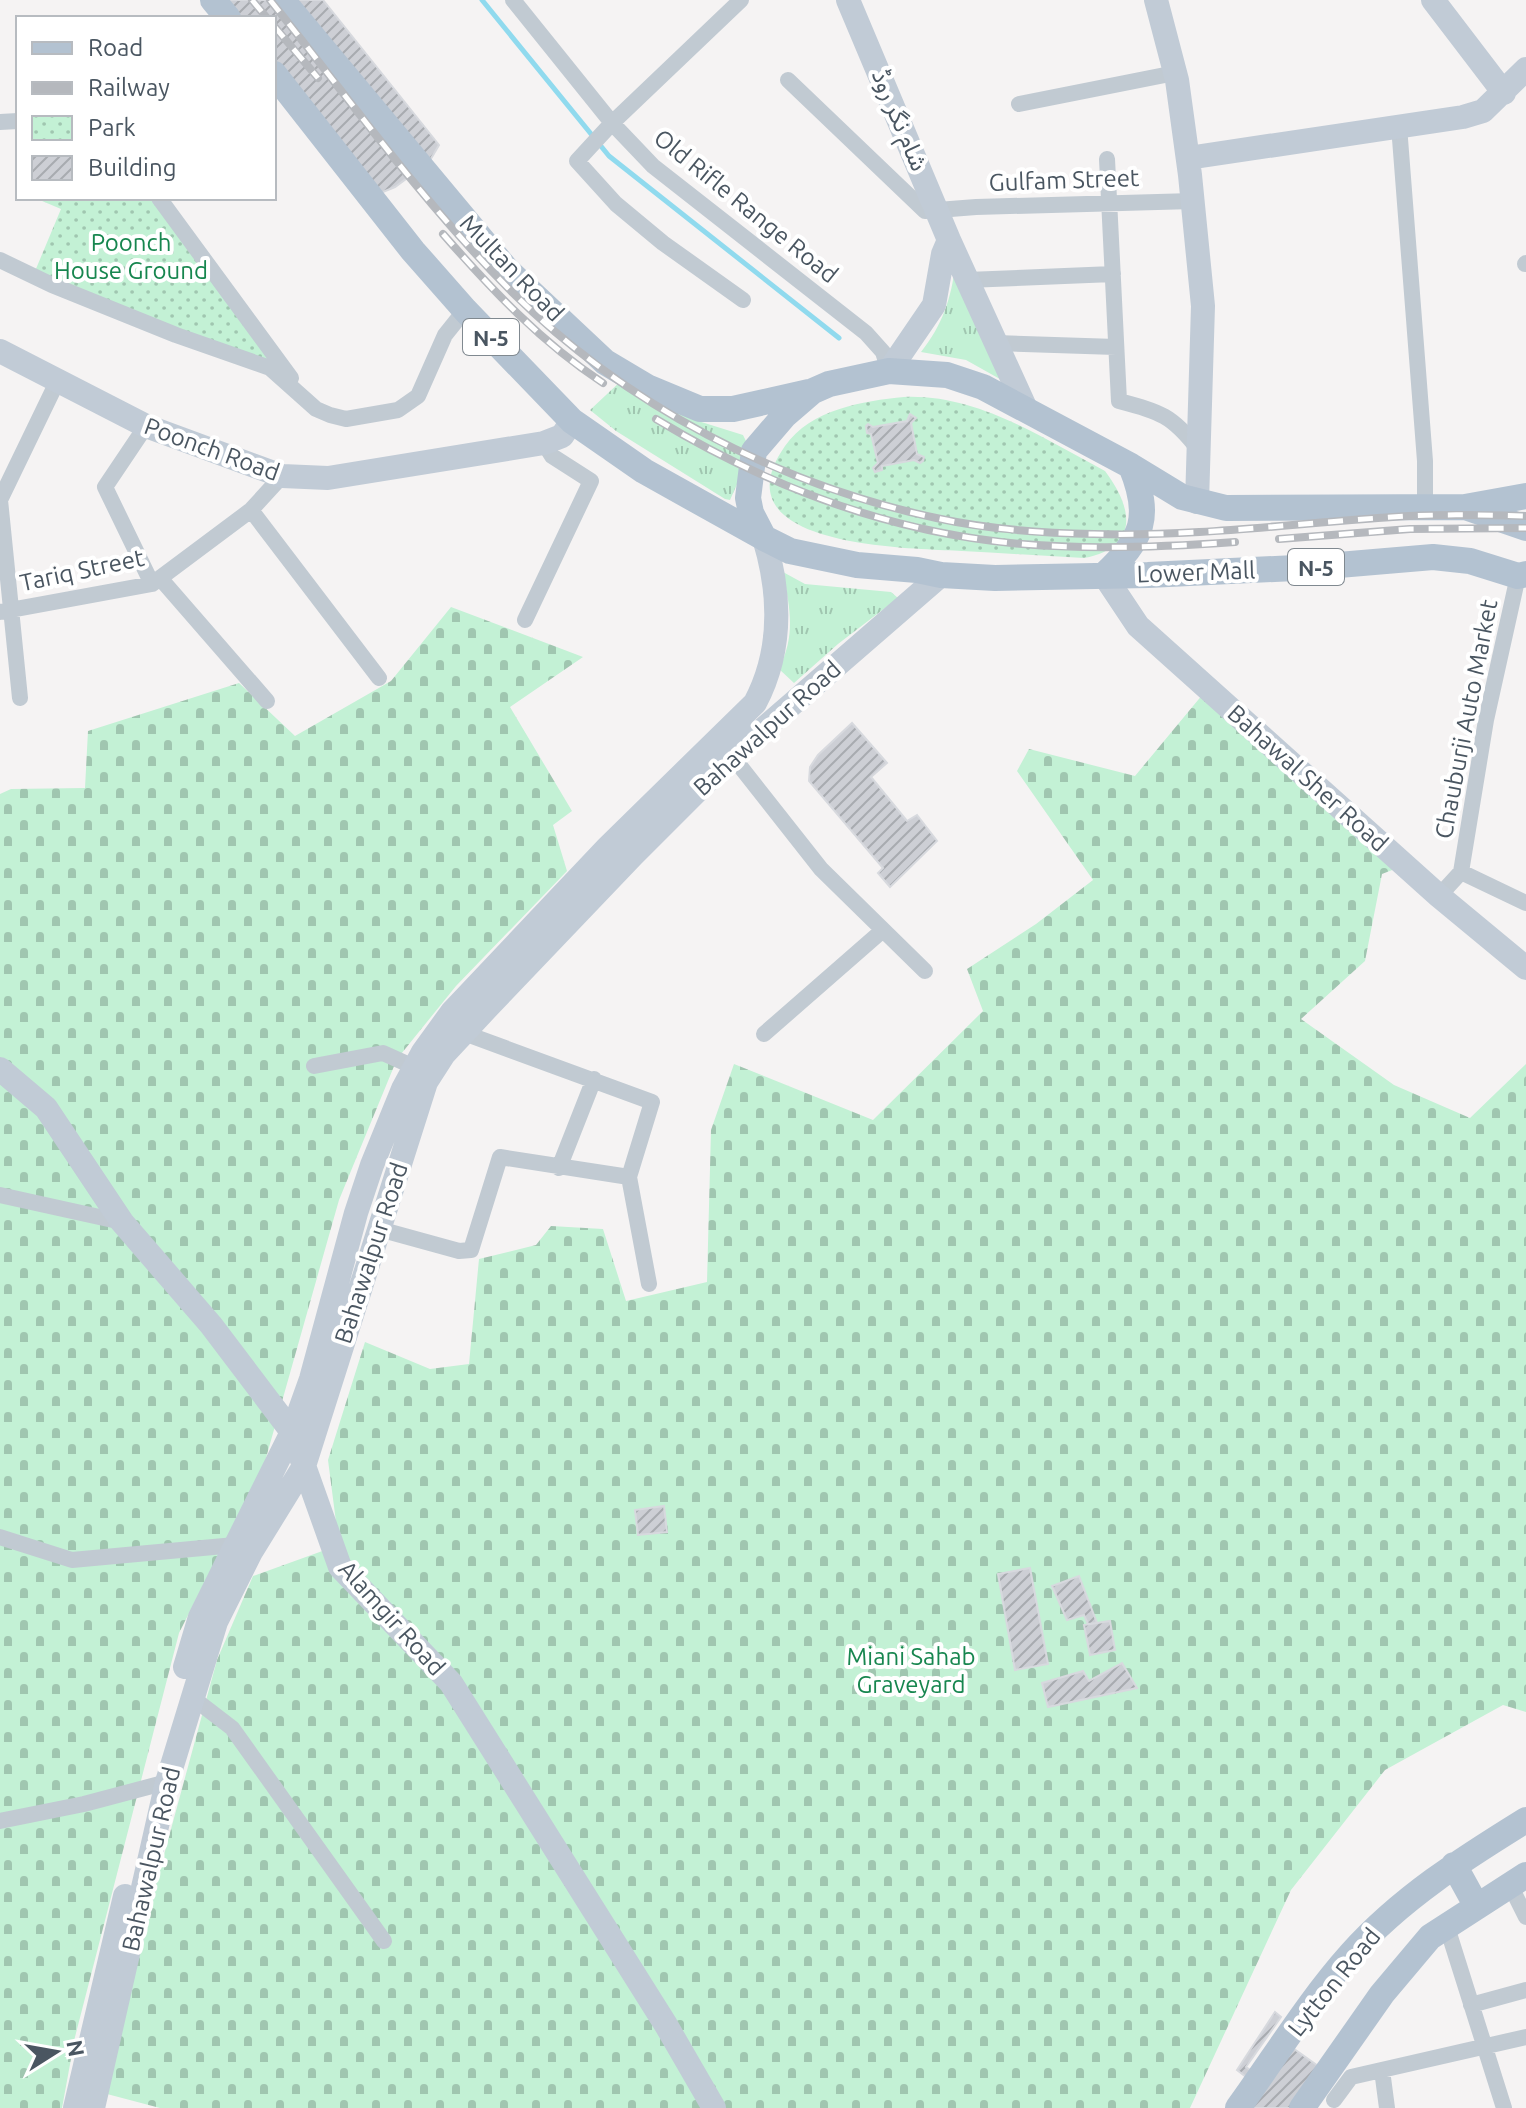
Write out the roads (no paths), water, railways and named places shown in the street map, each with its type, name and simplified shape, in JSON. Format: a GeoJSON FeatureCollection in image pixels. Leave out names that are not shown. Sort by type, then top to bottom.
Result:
{"type":"FeatureCollection","features":[{"type":"Feature","properties":{"kind":"main road"},"geometry":{"type":"LineString","coordinates":[[213,0],[226,16]]}},
{"type":"Feature","properties":{"kind":"main road","name":"شام نگر روڈ"},"geometry":{"type":"LineString","coordinates":[[848,0],[949,240],[1026,409]]}},
{"type":"Feature","properties":{"kind":"main road"},"geometry":{"type":"LineString","coordinates":[[1156,0],[1175,73],[1188,158],[1203,306],[1197,502]]}},
{"type":"Feature","properties":{"kind":"main road"},"geometry":{"type":"LineString","coordinates":[[1433,0],[1504,93]]}},
{"type":"Feature","properties":{"kind":"main road","name":"Multan Road"},"geometry":{"type":"LineString","coordinates":[[288,2],[507,270],[605,362],[647,387],[700,409],[733,409],[813,391]]}},
{"type":"Feature","properties":{"kind":"main road"},"geometry":{"type":"LineString","coordinates":[[1188,158],[1463,117],[1483,111],[1526,69]]}},
{"type":"Feature","properties":{"kind":"main road","name":"N-5"},"geometry":{"type":"LineString","coordinates":[[279,91],[465,310],[572,421],[644,471],[764,538],[809,557],[941,575],[995,578],[1104,575]]}},
{"type":"Feature","properties":{"kind":"main road"},"geometry":{"type":"LineString","coordinates":[[889,371],[934,305],[943,254],[949,240]]}},
{"type":"Feature","properties":{"kind":"main road","name":"Poonch Road"},"geometry":{"type":"LineString","coordinates":[[0,351],[146,426],[282,476],[328,478],[544,443],[562,436],[572,421]]}},
{"type":"Feature","properties":{"kind":"main road","name":"N-5"},"geometry":{"type":"LineString","coordinates":[[764,538],[751,513],[748,498],[754,451],[784,416],[813,391],[851,377],[889,371],[926,372],[965,380],[1026,409],[1182,497],[1226,508],[1465,507],[1526,496]]}},
{"type":"Feature","properties":{"kind":"main road"},"geometry":{"type":"LineString","coordinates":[[1104,575],[1125,556],[1140,528],[1140,495],[1131,466]]}},
{"type":"Feature","properties":{"kind":"main road"},"geometry":{"type":"LineString","coordinates":[[1465,507],[1526,528]]}},
{"type":"Feature","properties":{"kind":"main road","name":"Bahawalpur Road"},"geometry":{"type":"LineString","coordinates":[[75,2108],[200,1617],[292,1432],[311,1379],[364,1189],[392,1114],[414,1067],[452,1012],[608,847],[755,703],[768,676],[778,611],[772,566],[764,538]]}},
{"type":"Feature","properties":{"kind":"main road","name":"Lower Mall"},"geometry":{"type":"LineString","coordinates":[[1104,575],[1315,567],[1433,557],[1470,561],[1523,576]]}},
{"type":"Feature","properties":{"kind":"main road","name":"Bahawalpur Road"},"geometry":{"type":"LineString","coordinates":[[93,2108],[159,1784],[193,1698],[216,1622],[251,1552],[304,1466],[426,1082],[444,1054],[732,756],[941,575]]}},
{"type":"Feature","properties":{"kind":"main road","name":"Bahawal Sher Road"},"geometry":{"type":"LineString","coordinates":[[1104,575],[1138,626],[1439,896],[1526,968]]}},
{"type":"Feature","properties":{"kind":"main road","name":"Alamgir Road"},"geometry":{"type":"LineString","coordinates":[[0,1069],[46,1108],[122,1222],[211,1325],[292,1432],[340,1567],[451,1683],[666,2025],[714,2108]]}},
{"type":"Feature","properties":{"kind":"main road","name":"Lytton Road"},"geometry":{"type":"LineString","coordinates":[[1238,2108],[1351,1955],[1409,1899],[1454,1865],[1526,1820]]}},
{"type":"Feature","properties":{"kind":"main road"},"geometry":{"type":"LineString","coordinates":[[1454,1865],[1476,1905]]}},
{"type":"Feature","properties":{"kind":"main road","name":"Lytton Road"},"geometry":{"type":"LineString","coordinates":[[1302,2108],[1408,1962],[1446,1924],[1518,1880]]}},
{"type":"Feature","properties":{"kind":"street","name":"Old Rifle Range Road"},"geometry":{"type":"LineString","coordinates":[[513,0],[609,127],[653,166],[878,343],[889,371]]}},
{"type":"Feature","properties":{"kind":"street"},"geometry":{"type":"LineString","coordinates":[[741,0],[577,161],[616,204],[663,243],[743,300]]}},
{"type":"Feature","properties":{"kind":"street"},"geometry":{"type":"LineString","coordinates":[[1019,104],[1175,73]]}},
{"type":"Feature","properties":{"kind":"street"},"geometry":{"type":"LineString","coordinates":[[788,80],[912,202],[925,211],[937,211]]}},
{"type":"Feature","properties":{"kind":"street"},"geometry":{"type":"LineString","coordinates":[[1399,126],[1425,461],[1425,508]]}},
{"type":"Feature","properties":{"kind":"street"},"geometry":{"type":"LineString","coordinates":[[1107,159],[1119,401],[1172,419],[1198,449]]}},
{"type":"Feature","properties":{"kind":"street"},"geometry":{"type":"LineString","coordinates":[[163,200],[304,396],[316,409],[330,415],[346,419],[398,410],[418,396],[445,335],[465,310]]}},
{"type":"Feature","properties":{"kind":"street","name":"Gulfam Street"},"geometry":{"type":"LineString","coordinates":[[937,211],[976,207],[1193,201]]}},
{"type":"Feature","properties":{"kind":"street"},"geometry":{"type":"LineString","coordinates":[[0,260],[149,324],[270,368],[304,396]]}},
{"type":"Feature","properties":{"kind":"street"},"geometry":{"type":"LineString","coordinates":[[967,280],[1113,274]]}},
{"type":"Feature","properties":{"kind":"street"},"geometry":{"type":"LineString","coordinates":[[996,343],[1116,347]]}},
{"type":"Feature","properties":{"kind":"street"},"geometry":{"type":"LineString","coordinates":[[20,698],[6,611],[0,500],[57,382]]}},
{"type":"Feature","properties":{"kind":"street"},"geometry":{"type":"LineString","coordinates":[[146,426],[105,487],[156,581],[267,701]]}},
{"type":"Feature","properties":{"kind":"street"},"geometry":{"type":"LineString","coordinates":[[525,620],[591,481],[552,456],[544,443]]}},
{"type":"Feature","properties":{"kind":"street","name":"Tariq Street"},"geometry":{"type":"LineString","coordinates":[[6,611],[156,581],[251,510],[282,476]]}},
{"type":"Feature","properties":{"kind":"street"},"geometry":{"type":"LineString","coordinates":[[251,510],[379,678]]}},
{"type":"Feature","properties":{"kind":"street","name":"Chauburji Auto Market"},"geometry":{"type":"LineString","coordinates":[[1461,872],[1486,720],[1523,576]]}},
{"type":"Feature","properties":{"kind":"street"},"geometry":{"type":"LineString","coordinates":[[732,756],[821,869],[925,971]]}},
{"type":"Feature","properties":{"kind":"street"},"geometry":{"type":"LineString","coordinates":[[1439,896],[1461,872],[1526,903]]}},
{"type":"Feature","properties":{"kind":"street"},"geometry":{"type":"LineString","coordinates":[[764,1034],[883,930]]}},
{"type":"Feature","properties":{"kind":"street"},"geometry":{"type":"LineString","coordinates":[[464,1033],[652,1102],[629,1177],[649,1284]]}},
{"type":"Feature","properties":{"kind":"street"},"geometry":{"type":"LineString","coordinates":[[314,1066],[383,1053],[414,1067]]}},
{"type":"Feature","properties":{"kind":"street"},"geometry":{"type":"LineString","coordinates":[[559,1168],[594,1079]]}},
{"type":"Feature","properties":{"kind":"street"},"geometry":{"type":"LineString","coordinates":[[379,1229],[459,1251],[471,1250],[500,1157],[629,1177]]}},
{"type":"Feature","properties":{"kind":"street"},"geometry":{"type":"LineString","coordinates":[[0,1195],[122,1222]]}},
{"type":"Feature","properties":{"kind":"street"},"geometry":{"type":"LineString","coordinates":[[0,1537],[72,1560],[235,1545]]}},
{"type":"Feature","properties":{"kind":"street"},"geometry":{"type":"LineString","coordinates":[[193,1698],[232,1728],[384,1941]]}},
{"type":"Feature","properties":{"kind":"street"},"geometry":{"type":"LineString","coordinates":[[0,1821],[159,1784]]}},
{"type":"Feature","properties":{"kind":"street"},"geometry":{"type":"LineString","coordinates":[[1518,1880],[1526,1917]]}},
{"type":"Feature","properties":{"kind":"street"},"geometry":{"type":"LineString","coordinates":[[1446,1924],[1504,2108]]}},
{"type":"Feature","properties":{"kind":"street"},"geometry":{"type":"LineString","coordinates":[[1471,2005],[1526,1990]]}},
{"type":"Feature","properties":{"kind":"street"},"geometry":{"type":"LineString","coordinates":[[1335,2104],[1351,2077],[1526,2037]]}},
{"type":"Feature","properties":{"kind":"street"},"geometry":{"type":"LineString","coordinates":[[1382,2070],[1387,2108]]}},
{"type":"Feature","properties":{"kind":"street"},"geometry":{"type":"LineString","coordinates":[[1327,2073],[1335,2104]]}},
{"type":"Feature","properties":{"kind":"waterway"},"geometry":{"type":"LineString","coordinates":[[482,0],[609,156],[839,338]]}},
{"type":"Feature","properties":{"kind":"railway"},"geometry":{"type":"LineString","coordinates":[[252,0],[265,16]]}},
{"type":"Feature","properties":{"kind":"railway"},"geometry":{"type":"LineString","coordinates":[[270,0],[415,183],[508,288],[553,330],[602,369],[654,404],[764,462],[881,504],[960,523],[1037,532],[1173,533],[1409,516],[1526,516]]}},
{"type":"Feature","properties":{"kind":"railway"},"geometry":{"type":"LineString","coordinates":[[276,28],[318,78]]}},
{"type":"Feature","properties":{"kind":"railway"},"geometry":{"type":"LineString","coordinates":[[443,234],[518,314],[603,383]]}},
{"type":"Feature","properties":{"kind":"railway"},"geometry":{"type":"LineString","coordinates":[[656,419],[786,485],[878,517],[925,529],[1049,546],[1129,547],[1235,542]]}},
{"type":"Feature","properties":{"kind":"railway"},"geometry":{"type":"LineString","coordinates":[[1279,539],[1410,529],[1526,528]]}},
{"type":"Feature","properties":{"kind":"park label","name":"Poonch House Ground"},"geometry":{"type":"Point","coordinates":[131,256]}},
{"type":"Feature","properties":{"kind":"park label","name":"Miani Sahab Graveyard"},"geometry":{"type":"Point","coordinates":[911,1670]}}]}
